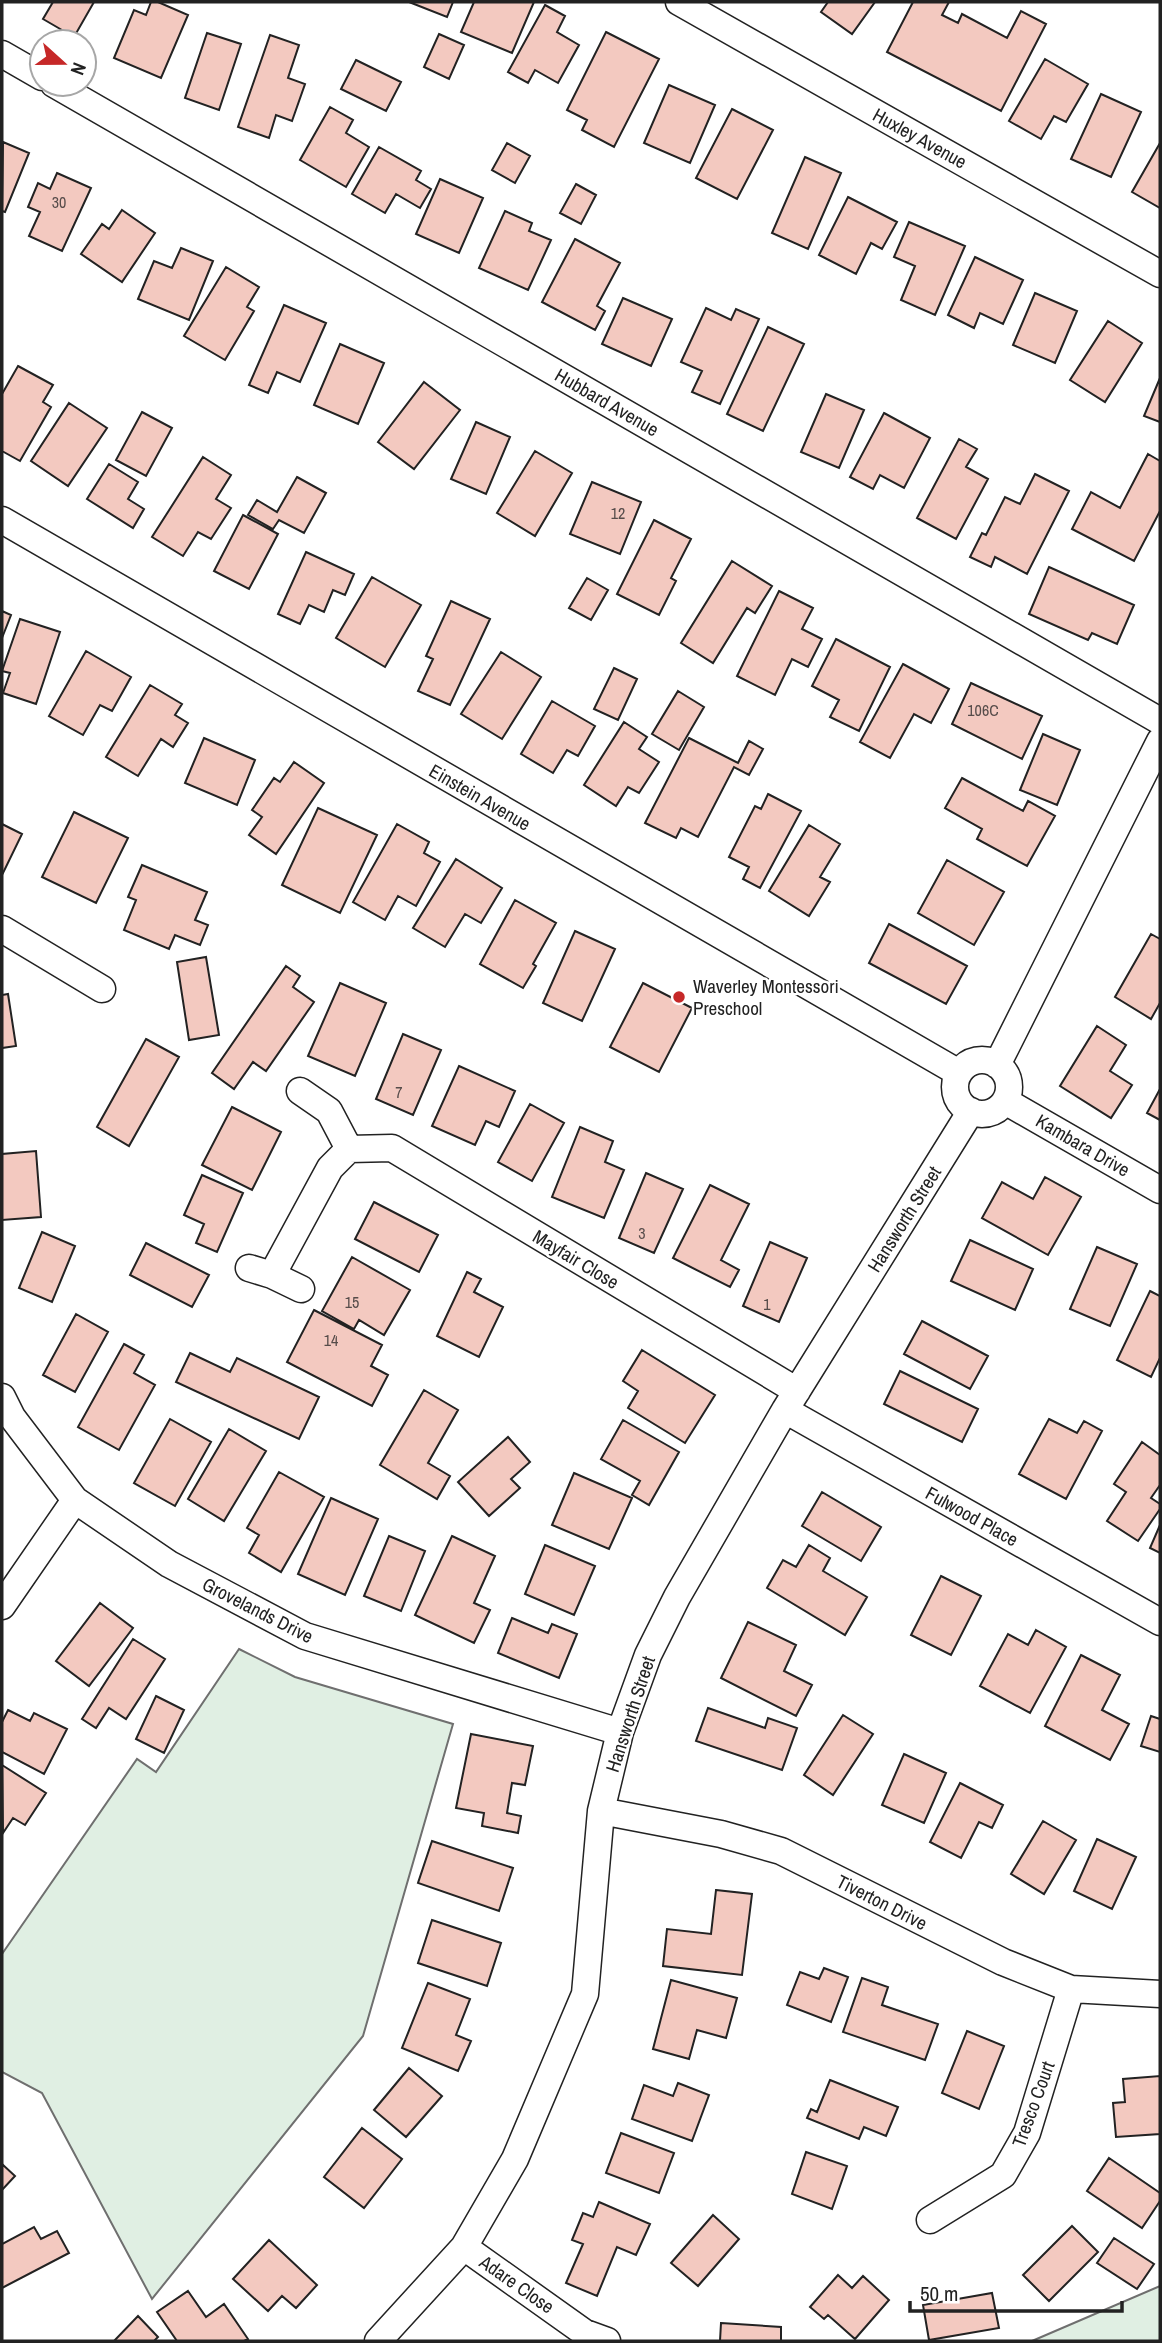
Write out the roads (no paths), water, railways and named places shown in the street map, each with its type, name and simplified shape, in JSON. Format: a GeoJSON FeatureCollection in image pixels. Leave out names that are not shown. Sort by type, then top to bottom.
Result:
{"type":"FeatureCollection","features":[{"type":"Feature","properties":{"kind":"street","name":"Huxley Avenue"},"geometry":{"type":"LineString","coordinates":[[679,2],[1160,274]]}},
{"type":"Feature","properties":{"kind":"street"},"geometry":{"type":"LineString","coordinates":[[2,54],[28,69]]}},
{"type":"Feature","properties":{"kind":"street","name":"Hubbard Avenue"},"geometry":{"type":"LineString","coordinates":[[78,98],[1160,721]]}},
{"type":"Feature","properties":{"kind":"street","name":"Einstein Avenue"},"geometry":{"type":"LineString","coordinates":[[2,520],[959,1073]]}},
{"type":"Feature","properties":{"kind":"street"},"geometry":{"type":"LineString","coordinates":[[997,1065],[1160,741]]}},
{"type":"Feature","properties":{"kind":"street"},"geometry":{"type":"LineString","coordinates":[[2,929],[102,989]]}},
{"type":"Feature","properties":{"kind":"street"},"geometry":{"type":"LineString","coordinates":[[982,1060],[997,1065],[1004,1071],[1007,1080],[1009,1089],[1005,1101],[990,1112],[982,1114],[971,1111],[957,1099],[955,1090],[959,1073],[973,1061],[982,1060]]}},
{"type":"Feature","properties":{"kind":"street"},"geometry":{"type":"LineString","coordinates":[[300,1091],[329,1111],[349,1149],[330,1168],[261,1271],[301,1289]]}},
{"type":"Feature","properties":{"kind":"street","name":"Kambara Drive"},"geometry":{"type":"LineString","coordinates":[[1005,1101],[1160,1190]]}},
{"type":"Feature","properties":{"kind":"street","name":"Hansworth Street"},"geometry":{"type":"LineString","coordinates":[[377,2341],[464,2247],[515,2159],[585,1994],[601,1811],[620,1732],[648,1655],[677,1597],[791,1401],[971,1111]]}},
{"type":"Feature","properties":{"kind":"street","name":"Mayfair Close"},"geometry":{"type":"LineString","coordinates":[[349,1149],[392,1148],[791,1401]]}},
{"type":"Feature","properties":{"kind":"street","name":"Grovelands Drive"},"geometry":{"type":"LineString","coordinates":[[2,1397],[12,1417],[75,1500],[169,1564],[305,1636],[620,1732]]}},
{"type":"Feature","properties":{"kind":"street","name":"Fulwood Place"},"geometry":{"type":"LineString","coordinates":[[791,1401],[1160,1622]]}},
{"type":"Feature","properties":{"kind":"street"},"geometry":{"type":"LineString","coordinates":[[2,1606],[75,1500]]}},
{"type":"Feature","properties":{"kind":"street","name":"Tiverton Drive"},"geometry":{"type":"LineString","coordinates":[[601,1811],[721,1833],[781,1851],[1003,1962],[1071,1989],[1160,1994]]}},
{"type":"Feature","properties":{"kind":"street","name":"Tresco Court"},"geometry":{"type":"LineString","coordinates":[[930,2220],[1003,2175],[1027,2133],[1071,1989]]}},
{"type":"Feature","properties":{"kind":"street","name":"Adare Close"},"geometry":{"type":"LineString","coordinates":[[464,2247],[585,2333],[607,2341]]}},
{"type":"Feature","properties":{"kind":"place","name":"Waverley Montessori Preschool"},"geometry":{"type":"Point","coordinates":[679,997]}}]}
